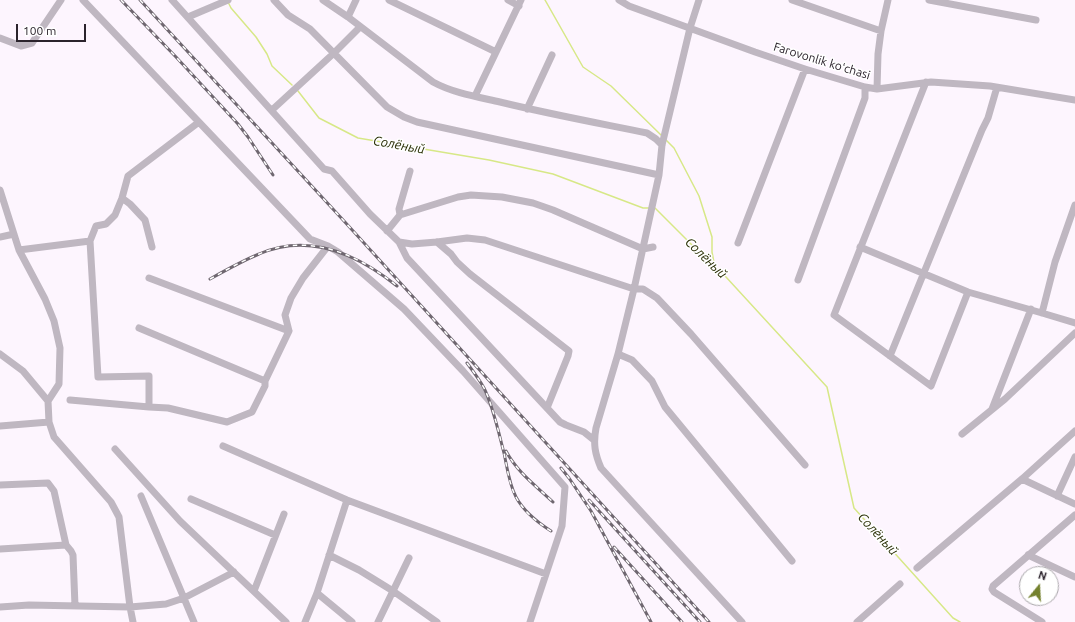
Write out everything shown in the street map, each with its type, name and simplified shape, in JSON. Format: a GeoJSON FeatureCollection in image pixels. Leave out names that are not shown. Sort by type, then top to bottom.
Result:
{"type":"FeatureCollection","features":[{"type":"Feature","properties":{"kind":"street"},"geometry":{"type":"LineString","coordinates":[[0,38],[21,46],[32,43],[61,0]]}},
{"type":"Feature","properties":{"kind":"street"},"geometry":{"type":"LineString","coordinates":[[83,0],[310,239],[328,246],[338,252],[404,309],[463,371],[565,487],[562,526],[530,622]]}},
{"type":"Feature","properties":{"kind":"street"},"geometry":{"type":"LineString","coordinates":[[172,0],[324,169],[332,171],[370,214],[399,242],[407,258],[560,422],[584,432],[594,440]]}},
{"type":"Feature","properties":{"kind":"street"},"geometry":{"type":"LineString","coordinates":[[188,17],[228,0]]}},
{"type":"Feature","properties":{"kind":"street"},"geometry":{"type":"LineString","coordinates":[[274,0],[288,15],[310,29],[387,107],[404,117],[416,122],[659,175]]}},
{"type":"Feature","properties":{"kind":"street"},"geometry":{"type":"LineString","coordinates":[[323,0],[442,87],[527,109],[647,133],[663,140]]}},
{"type":"Feature","properties":{"kind":"street"},"geometry":{"type":"LineString","coordinates":[[348,17],[356,0]]}},
{"type":"Feature","properties":{"kind":"street"},"geometry":{"type":"LineString","coordinates":[[389,0],[496,52]]}},
{"type":"Feature","properties":{"kind":"street"},"geometry":{"type":"LineString","coordinates":[[475,96],[520,3],[508,0]]}},
{"type":"Feature","properties":{"kind":"street","name":"Farovonlik koʻchasi"},"geometry":{"type":"LineString","coordinates":[[619,0],[629,6],[805,69],[865,87],[877,89],[926,82],[975,85],[997,87],[1075,100]]}},
{"type":"Feature","properties":{"kind":"street"},"geometry":{"type":"LineString","coordinates":[[699,0],[690,28],[663,140],[659,175],[634,289],[594,440],[596,456],[600,468],[742,622]]}},
{"type":"Feature","properties":{"kind":"street"},"geometry":{"type":"LineString","coordinates":[[792,0],[881,30]]}},
{"type":"Feature","properties":{"kind":"street"},"geometry":{"type":"LineString","coordinates":[[877,89],[878,54],[881,30],[888,0]]}},
{"type":"Feature","properties":{"kind":"street"},"geometry":{"type":"LineString","coordinates":[[929,0],[1036,20]]}},
{"type":"Feature","properties":{"kind":"street"},"geometry":{"type":"LineString","coordinates":[[272,110],[360,27]]}},
{"type":"Feature","properties":{"kind":"street"},"geometry":{"type":"LineString","coordinates":[[527,109],[552,54]]}},
{"type":"Feature","properties":{"kind":"street"},"geometry":{"type":"LineString","coordinates":[[738,243],[805,69]]}},
{"type":"Feature","properties":{"kind":"street"},"geometry":{"type":"LineString","coordinates":[[926,82],[834,315],[931,386],[968,292]]}},
{"type":"Feature","properties":{"kind":"street"},"geometry":{"type":"LineString","coordinates":[[798,280],[865,98],[865,87]]}},
{"type":"Feature","properties":{"kind":"street"},"geometry":{"type":"LineString","coordinates":[[890,356],[988,118],[997,87]]}},
{"type":"Feature","properties":{"kind":"street"},"geometry":{"type":"LineString","coordinates":[[149,407],[149,376],[98,377],[90,241],[96,226],[106,224],[115,215],[122,198],[128,176],[199,122]]}},
{"type":"Feature","properties":{"kind":"street"},"geometry":{"type":"LineString","coordinates":[[400,215],[399,209],[410,171]]}},
{"type":"Feature","properties":{"kind":"street"},"geometry":{"type":"LineString","coordinates":[[0,190],[19,250],[45,299],[54,320],[60,348],[59,384],[48,401],[48,422],[54,437],[111,502],[120,517],[133,622]]}},
{"type":"Feature","properties":{"kind":"street"},"geometry":{"type":"LineString","coordinates":[[387,231],[400,215],[458,197],[471,195],[502,197],[533,203],[553,210],[643,250],[653,247]]}},
{"type":"Feature","properties":{"kind":"street"},"geometry":{"type":"LineString","coordinates":[[122,198],[145,220],[152,247]]}},
{"type":"Feature","properties":{"kind":"street"},"geometry":{"type":"LineString","coordinates":[[1042,313],[1055,262],[1075,205]]}},
{"type":"Feature","properties":{"kind":"street"},"geometry":{"type":"LineString","coordinates":[[0,237],[14,234]]}},
{"type":"Feature","properties":{"kind":"street"},"geometry":{"type":"LineString","coordinates":[[399,242],[412,244],[467,238],[484,240],[634,289],[643,289],[657,298],[691,334],[805,465]]}},
{"type":"Feature","properties":{"kind":"street"},"geometry":{"type":"LineString","coordinates":[[451,254],[456,240]]}},
{"type":"Feature","properties":{"kind":"street"},"geometry":{"type":"LineString","coordinates":[[19,250],[90,241]]}},
{"type":"Feature","properties":{"kind":"street"},"geometry":{"type":"LineString","coordinates":[[437,242],[470,274],[569,351],[547,408]]}},
{"type":"Feature","properties":{"kind":"street"},"geometry":{"type":"LineString","coordinates":[[70,400],[168,408],[227,422],[252,412],[289,331],[285,316],[291,298],[303,278],[328,246]]}},
{"type":"Feature","properties":{"kind":"street"},"geometry":{"type":"LineString","coordinates":[[860,247],[968,292],[1031,309],[1075,323]]}},
{"type":"Feature","properties":{"kind":"street"},"geometry":{"type":"LineString","coordinates":[[149,278],[289,331]]}},
{"type":"Feature","properties":{"kind":"street"},"geometry":{"type":"LineString","coordinates":[[992,409],[1031,309]]}},
{"type":"Feature","properties":{"kind":"street"},"geometry":{"type":"LineString","coordinates":[[139,328],[265,381]]}},
{"type":"Feature","properties":{"kind":"street"},"geometry":{"type":"LineString","coordinates":[[962,434],[1005,399],[1075,333]]}},
{"type":"Feature","properties":{"kind":"street"},"geometry":{"type":"LineString","coordinates":[[0,354],[23,371],[48,401]]}},
{"type":"Feature","properties":{"kind":"street"},"geometry":{"type":"LineString","coordinates":[[618,354],[632,360],[652,381],[665,407],[792,561]]}},
{"type":"Feature","properties":{"kind":"street"},"geometry":{"type":"LineString","coordinates":[[0,426],[48,422]]}},
{"type":"Feature","properties":{"kind":"street"},"geometry":{"type":"LineString","coordinates":[[917,568],[1074,433]]}},
{"type":"Feature","properties":{"kind":"street"},"geometry":{"type":"LineString","coordinates":[[223,446],[347,500],[546,574]]}},
{"type":"Feature","properties":{"kind":"street"},"geometry":{"type":"LineString","coordinates":[[115,449],[180,521],[286,622]]}},
{"type":"Feature","properties":{"kind":"street"},"geometry":{"type":"LineString","coordinates":[[1057,496],[1075,457]]}},
{"type":"Feature","properties":{"kind":"street"},"geometry":{"type":"LineString","coordinates":[[1022,479],[1075,504]]}},
{"type":"Feature","properties":{"kind":"street"},"geometry":{"type":"LineString","coordinates":[[0,485],[48,483],[54,492],[66,545],[71,551],[72,555],[75,606]]}},
{"type":"Feature","properties":{"kind":"street"},"geometry":{"type":"LineString","coordinates":[[141,496],[194,622]]}},
{"type":"Feature","properties":{"kind":"street"},"geometry":{"type":"LineString","coordinates":[[191,499],[275,535]]}},
{"type":"Feature","properties":{"kind":"street"},"geometry":{"type":"LineString","coordinates":[[305,622],[317,593],[347,500]]}},
{"type":"Feature","properties":{"kind":"street"},"geometry":{"type":"LineString","coordinates":[[254,591],[284,514]]}},
{"type":"Feature","properties":{"kind":"street"},"geometry":{"type":"LineString","coordinates":[[1042,622],[994,592],[992,589],[993,586],[1075,515]]}},
{"type":"Feature","properties":{"kind":"street"},"geometry":{"type":"LineString","coordinates":[[0,549],[66,545]]}},
{"type":"Feature","properties":{"kind":"street"},"geometry":{"type":"LineString","coordinates":[[328,555],[359,570],[393,591],[437,622]]}},
{"type":"Feature","properties":{"kind":"street"},"geometry":{"type":"LineString","coordinates":[[1028,555],[1075,576]]}},
{"type":"Feature","properties":{"kind":"street"},"geometry":{"type":"LineString","coordinates":[[378,622],[408,558]]}},
{"type":"Feature","properties":{"kind":"street"},"geometry":{"type":"LineString","coordinates":[[0,607],[29,605],[130,607],[166,604],[184,598],[234,572]]}},
{"type":"Feature","properties":{"kind":"street"},"geometry":{"type":"LineString","coordinates":[[857,622],[900,584]]}},
{"type":"Feature","properties":{"kind":"street"},"geometry":{"type":"LineString","coordinates":[[317,593],[352,622]]}},
{"type":"Feature","properties":{"kind":"waterway"},"geometry":{"type":"LineString","coordinates":[[545,0],[583,67],[611,86],[661,135]]}},
{"type":"Feature","properties":{"kind":"waterway","name":"Солёный"},"geometry":{"type":"LineString","coordinates":[[228,2],[231,8],[256,37],[267,54],[272,66],[292,85]]}},
{"type":"Feature","properties":{"kind":"waterway","name":"Солёный"},"geometry":{"type":"LineString","coordinates":[[298,91],[319,118],[358,138],[489,160],[553,174],[643,208],[649,208]]}},
{"type":"Feature","properties":{"kind":"waterway"},"geometry":{"type":"LineString","coordinates":[[665,139],[674,148],[699,196],[712,237],[712,252],[715,268]]}},
{"type":"Feature","properties":{"kind":"waterway","name":"Солёный"},"geometry":{"type":"LineString","coordinates":[[655,208],[715,268],[726,277],[827,387],[854,508],[953,618],[960,622]]}},
{"type":"Feature","properties":{"kind":"railway"},"geometry":{"type":"LineString","coordinates":[[121,0],[238,124],[273,175]]}},
{"type":"Feature","properties":{"kind":"railway"},"geometry":{"type":"LineString","coordinates":[[140,0],[344,221],[709,622]]}},
{"type":"Feature","properties":{"kind":"railway"},"geometry":{"type":"LineString","coordinates":[[210,279],[259,254],[278,248],[296,245],[314,246],[349,256],[366,264],[397,286]]}},
{"type":"Feature","properties":{"kind":"railway"},"geometry":{"type":"LineString","coordinates":[[467,363],[482,385],[490,403],[496,420],[510,481],[516,497],[531,516],[551,531]]}},
{"type":"Feature","properties":{"kind":"railway"},"geometry":{"type":"LineString","coordinates":[[506,451],[510,459],[521,472],[553,502]]}},
{"type":"Feature","properties":{"kind":"railway"},"geometry":{"type":"LineString","coordinates":[[561,468],[591,511],[651,622]]}},
{"type":"Feature","properties":{"kind":"railway"},"geometry":{"type":"LineString","coordinates":[[589,500],[700,622]]}},
{"type":"Feature","properties":{"kind":"railway"},"geometry":{"type":"LineString","coordinates":[[614,547],[682,622]]}}]}
